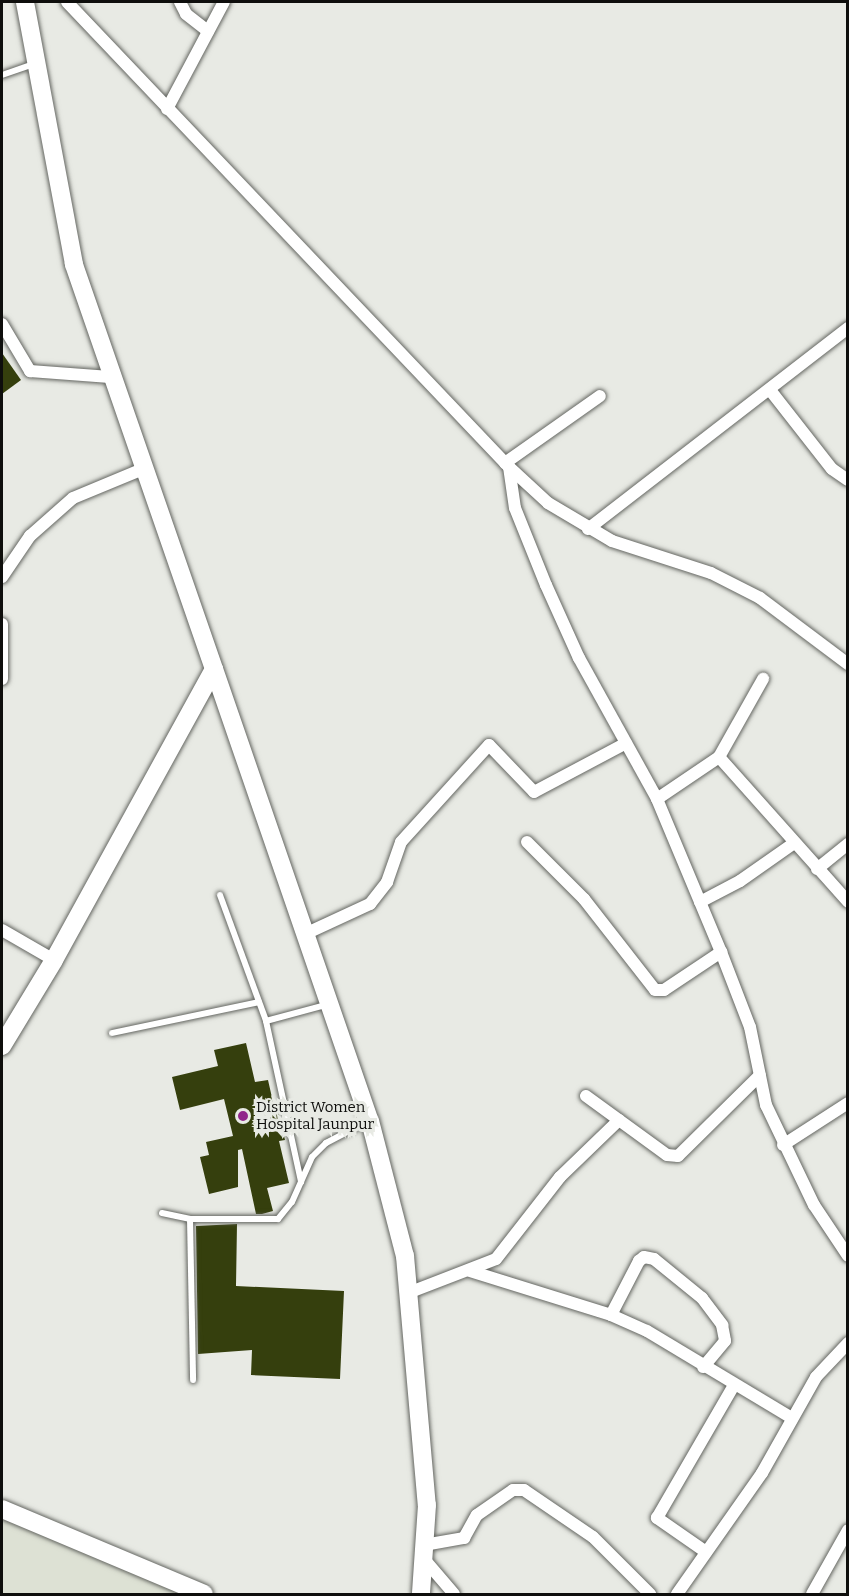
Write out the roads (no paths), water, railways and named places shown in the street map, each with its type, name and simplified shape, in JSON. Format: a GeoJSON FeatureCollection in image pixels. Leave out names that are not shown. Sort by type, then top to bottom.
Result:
{"type":"FeatureCollection","features":[{"type":"Feature","properties":{"kind":"street"},"geometry":{"type":"LineString","coordinates":[[25,2],[74,264],[110,377],[370,1120],[405,1256],[427,1505],[422,1594]]}},
{"type":"Feature","properties":{"kind":"street"},"geometry":{"type":"LineString","coordinates":[[67,2],[507,465],[548,503],[588,529],[621,545],[711,573],[760,598],[848,664]]}},
{"type":"Feature","properties":{"kind":"street"},"geometry":{"type":"LineString","coordinates":[[180,2],[186,14],[208,32]]}},
{"type":"Feature","properties":{"kind":"street"},"geometry":{"type":"LineString","coordinates":[[167,109],[224,2]]}},
{"type":"Feature","properties":{"kind":"street"},"geometry":{"type":"LineString","coordinates":[[2,324],[30,371],[110,377]]}},
{"type":"Feature","properties":{"kind":"street"},"geometry":{"type":"LineString","coordinates":[[588,529],[848,328]]}},
{"type":"Feature","properties":{"kind":"street"},"geometry":{"type":"LineString","coordinates":[[770,390],[832,469],[848,480]]}},
{"type":"Feature","properties":{"kind":"street"},"geometry":{"type":"LineString","coordinates":[[507,465],[600,396]]}},
{"type":"Feature","properties":{"kind":"street"},"geometry":{"type":"LineString","coordinates":[[507,465],[515,508],[546,585],[579,658],[657,799],[721,952],[750,1027],[766,1105],[783,1145],[814,1205],[848,1256]]}},
{"type":"Feature","properties":{"kind":"street"},"geometry":{"type":"LineString","coordinates":[[2,574],[30,536],[74,498],[143,469]]}},
{"type":"Feature","properties":{"kind":"street"},"geometry":{"type":"LineString","coordinates":[[2,624],[2,679]]}},
{"type":"Feature","properties":{"kind":"street"},"geometry":{"type":"LineString","coordinates":[[2,1046],[54,960],[214,669]]}},
{"type":"Feature","properties":{"kind":"street"},"geometry":{"type":"LineString","coordinates":[[657,799],[719,757],[763,679]]}},
{"type":"Feature","properties":{"kind":"street"},"geometry":{"type":"LineString","coordinates":[[305,934],[369,904],[387,882],[401,842],[489,745],[534,792],[626,743]]}},
{"type":"Feature","properties":{"kind":"street"},"geometry":{"type":"LineString","coordinates":[[719,757],[817,870],[848,902]]}},
{"type":"Feature","properties":{"kind":"street"},"geometry":{"type":"LineString","coordinates":[[527,842],[584,899],[655,990],[664,990],[721,952]]}},
{"type":"Feature","properties":{"kind":"street"},"geometry":{"type":"LineString","coordinates":[[700,902],[740,881],[794,843]]}},
{"type":"Feature","properties":{"kind":"street"},"geometry":{"type":"LineString","coordinates":[[817,870],[848,844]]}},
{"type":"Feature","properties":{"kind":"street"},"geometry":{"type":"LineString","coordinates":[[2,930],[54,960]]}},
{"type":"Feature","properties":{"kind":"street"},"geometry":{"type":"LineString","coordinates":[[586,1096],[668,1155],[678,1156],[760,1075]]}},
{"type":"Feature","properties":{"kind":"street"},"geometry":{"type":"LineString","coordinates":[[783,1145],[848,1103]]}},
{"type":"Feature","properties":{"kind":"street"},"geometry":{"type":"LineString","coordinates":[[408,1293],[470,1271],[505,1251],[560,1177],[619,1120]]}},
{"type":"Feature","properties":{"kind":"street"},"geometry":{"type":"LineString","coordinates":[[611,1315],[639,1261],[644,1257],[654,1259],[702,1299],[722,1325],[725,1341],[703,1367]]}},
{"type":"Feature","properties":{"kind":"street"},"geometry":{"type":"LineString","coordinates":[[470,1271],[611,1315],[647,1332],[792,1418]]}},
{"type":"Feature","properties":{"kind":"street"},"geometry":{"type":"LineString","coordinates":[[677,1594],[762,1473],[816,1377],[848,1343]]}},
{"type":"Feature","properties":{"kind":"street"},"geometry":{"type":"LineString","coordinates":[[706,1552],[657,1518],[734,1385]]}},
{"type":"Feature","properties":{"kind":"street"},"geometry":{"type":"LineString","coordinates":[[424,1552],[464,1538],[477,1515],[513,1490],[524,1490],[593,1537],[650,1594]]}},
{"type":"Feature","properties":{"kind":"street"},"geometry":{"type":"LineString","coordinates":[[2,1509],[204,1594]]}},
{"type":"Feature","properties":{"kind":"street"},"geometry":{"type":"LineString","coordinates":[[816,1593],[848,1530]]}},
{"type":"Feature","properties":{"kind":"street"},"geometry":{"type":"LineString","coordinates":[[424,1552],[454,1594]]}},
{"type":"Feature","properties":{"kind":"lane"},"geometry":{"type":"LineString","coordinates":[[2,75],[38,63]]}},
{"type":"Feature","properties":{"kind":"lane"},"geometry":{"type":"LineString","coordinates":[[220,895],[266,1021],[301,1182]]}},
{"type":"Feature","properties":{"kind":"lane"},"geometry":{"type":"LineString","coordinates":[[112,1034],[259,1002]]}},
{"type":"Feature","properties":{"kind":"lane"},"geometry":{"type":"LineString","coordinates":[[266,1021],[329,1004]]}},
{"type":"Feature","properties":{"kind":"lane"},"geometry":{"type":"LineString","coordinates":[[162,1213],[190,1219],[278,1220],[292,1202],[312,1157],[326,1143],[370,1120]]}},
{"type":"Feature","properties":{"kind":"lane"},"geometry":{"type":"LineString","coordinates":[[190,1219],[193,1380]]}},
{"type":"Feature","properties":{"kind":"place","name":"District Women Hospital Jaunpur"},"geometry":{"type":"Point","coordinates":[243,1116]}}]}
